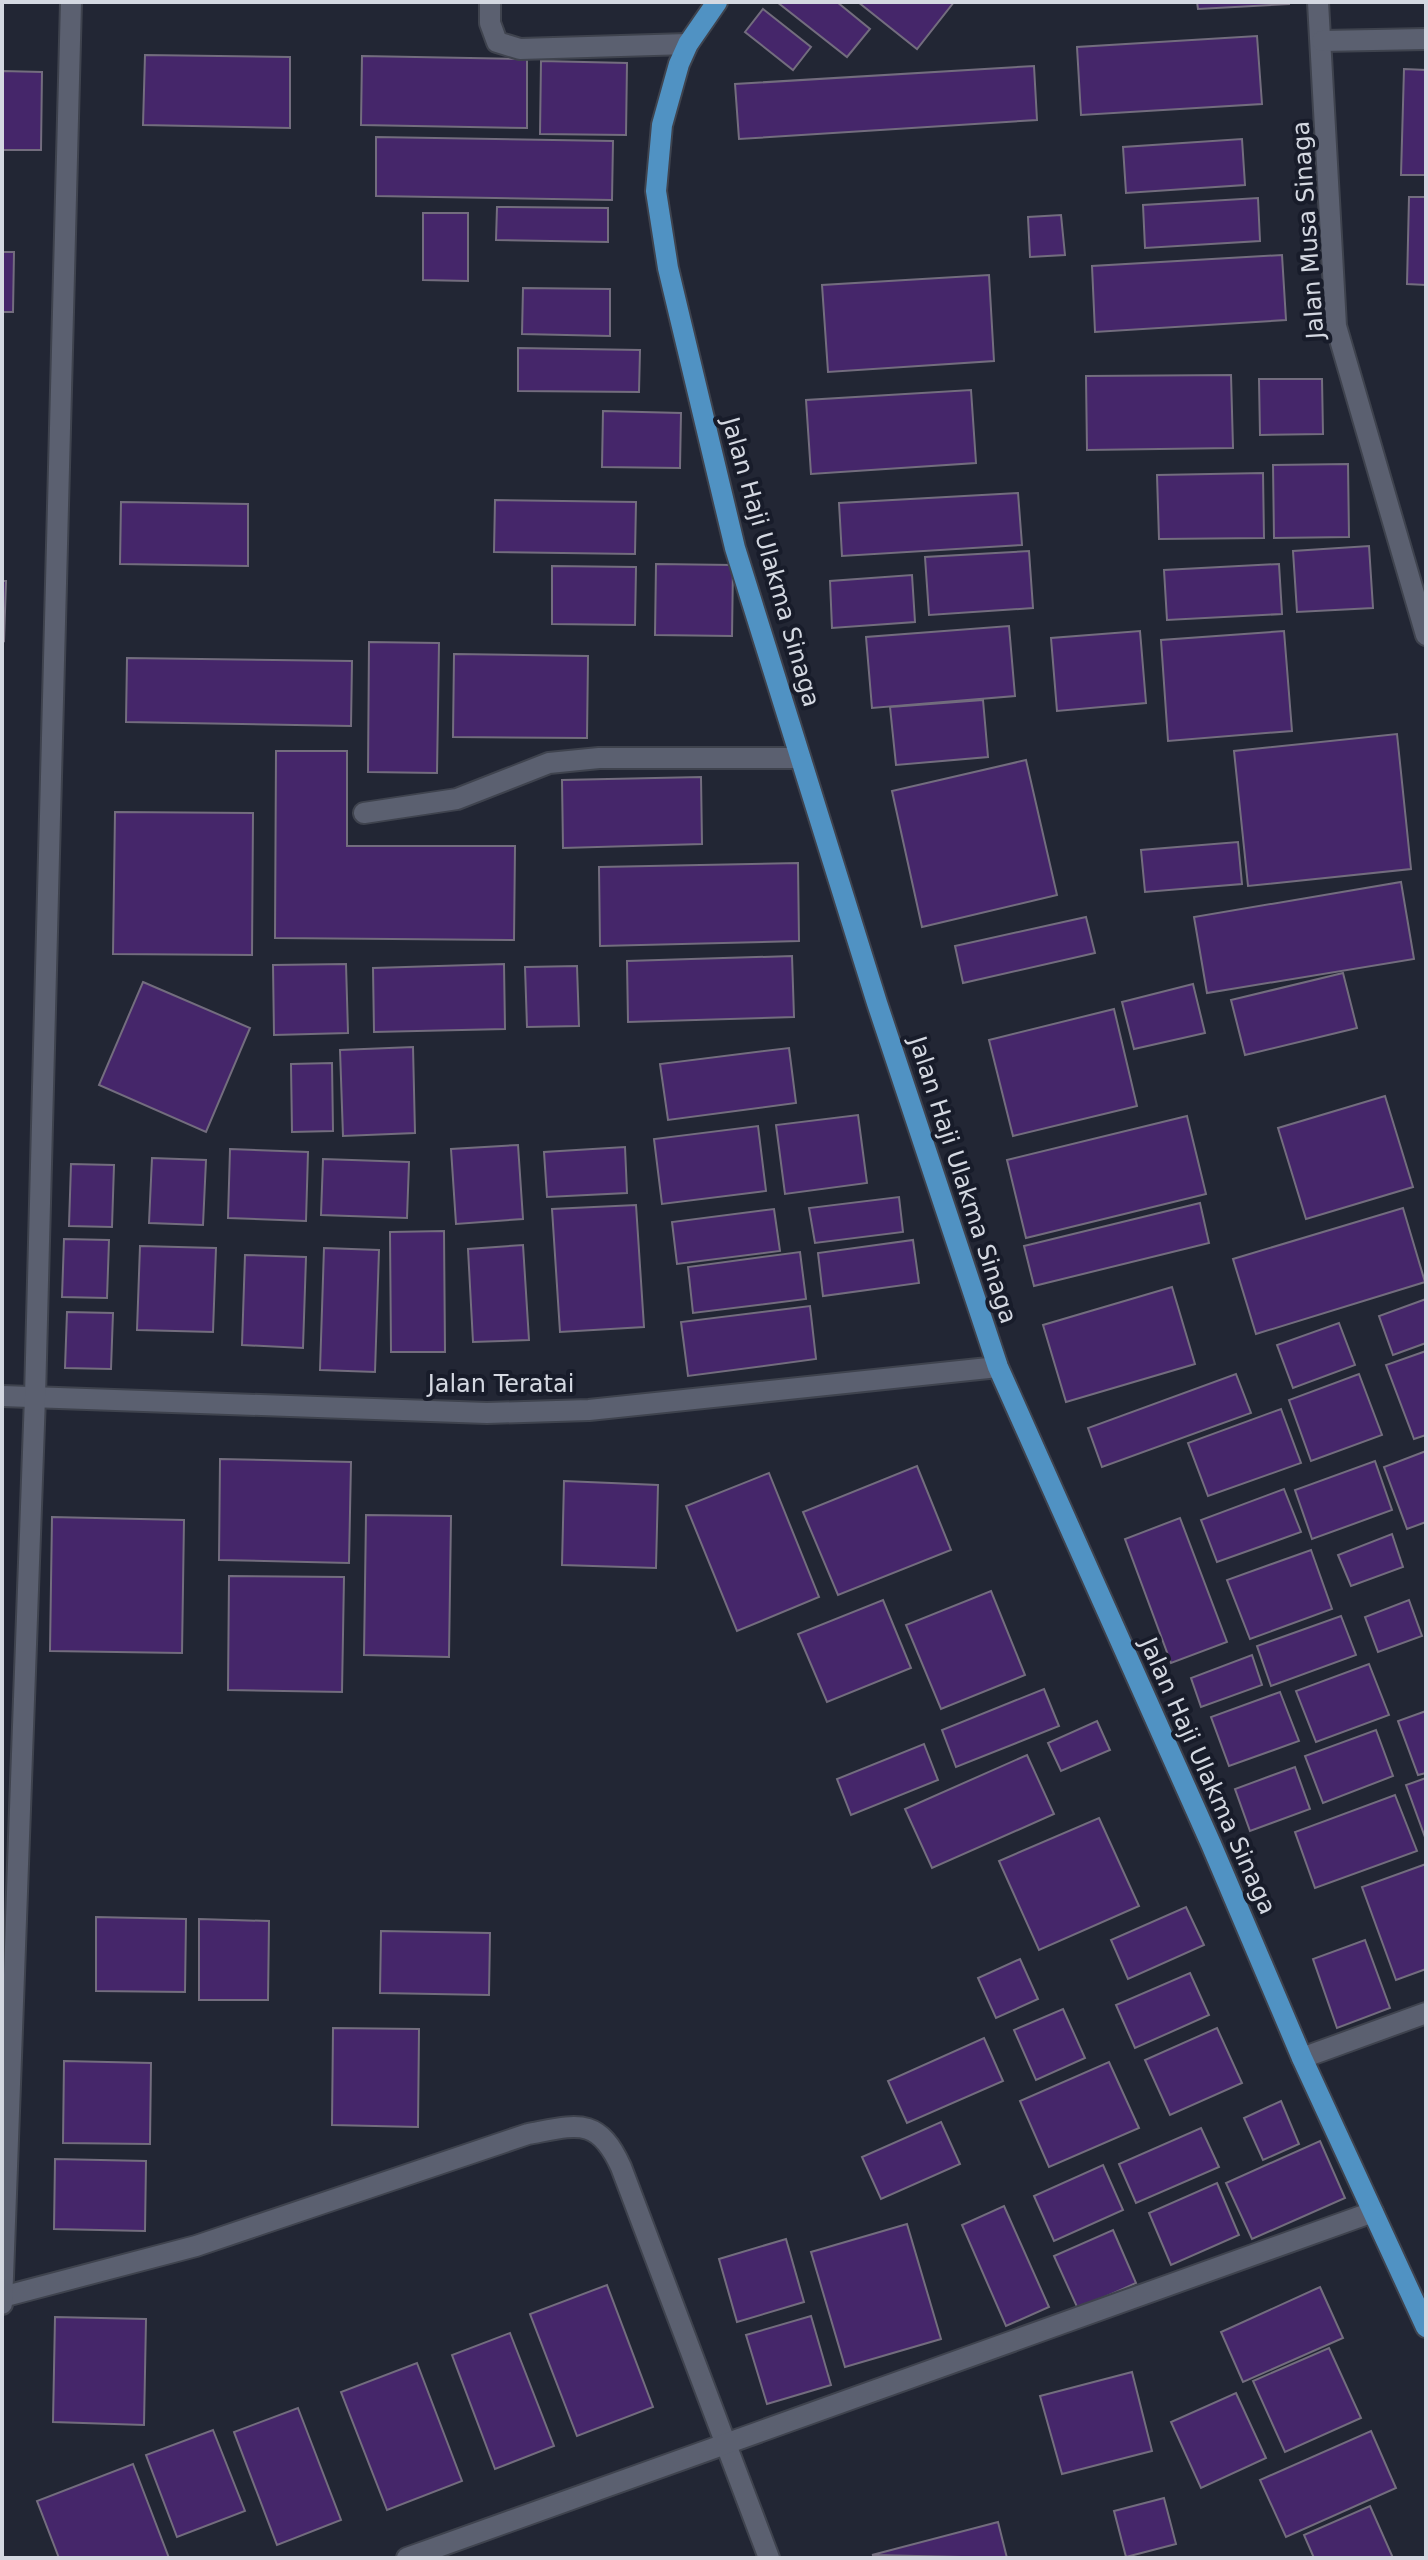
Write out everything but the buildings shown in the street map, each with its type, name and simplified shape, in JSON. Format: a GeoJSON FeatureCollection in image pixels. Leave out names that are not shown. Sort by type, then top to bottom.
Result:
{"type":"FeatureCollection","features":[{"type":"Feature","properties":{"kind":"main road","name":"Jalan Haji Ulakma Sinaga"},"geometry":{"type":"LineString","coordinates":[[717,2],[688,44],[662,125],[656,191],[668,268],[735,548],[998,1367],[1302,2058],[1426,2327]]}},
{"type":"Feature","properties":{"kind":"street"},"geometry":{"type":"LineString","coordinates":[[2,2304],[7,2017],[35,1397],[71,2]]}},
{"type":"Feature","properties":{"kind":"street"},"geometry":{"type":"LineString","coordinates":[[490,2],[490,23],[497,42],[520,49],[688,44]]}},
{"type":"Feature","properties":{"kind":"street","name":"Jalan Musa Sinaga"},"geometry":{"type":"LineString","coordinates":[[1318,2],[1336,326],[1417,573],[1426,635]]}},
{"type":"Feature","properties":{"kind":"street"},"geometry":{"type":"LineString","coordinates":[[1322,41],[1426,39]]}},
{"type":"Feature","properties":{"kind":"street"},"geometry":{"type":"LineString","coordinates":[[364,813],[457,799],[549,763],[599,758],[800,758]]}},
{"type":"Feature","properties":{"kind":"street","name":"Jalan Teratai"},"geometry":{"type":"LineString","coordinates":[[2,1396],[487,1413],[589,1410],[998,1367]]}},
{"type":"Feature","properties":{"kind":"street"},"geometry":{"type":"LineString","coordinates":[[1302,2058],[1426,2013]]}},
{"type":"Feature","properties":{"kind":"street"},"geometry":{"type":"LineString","coordinates":[[2,2297],[196,2246],[528,2134],[567,2127],[594,2130],[610,2143],[621,2167],[769,2558]]}},
{"type":"Feature","properties":{"kind":"street"},"geometry":{"type":"LineString","coordinates":[[407,2558],[1373,2212]]}}]}
